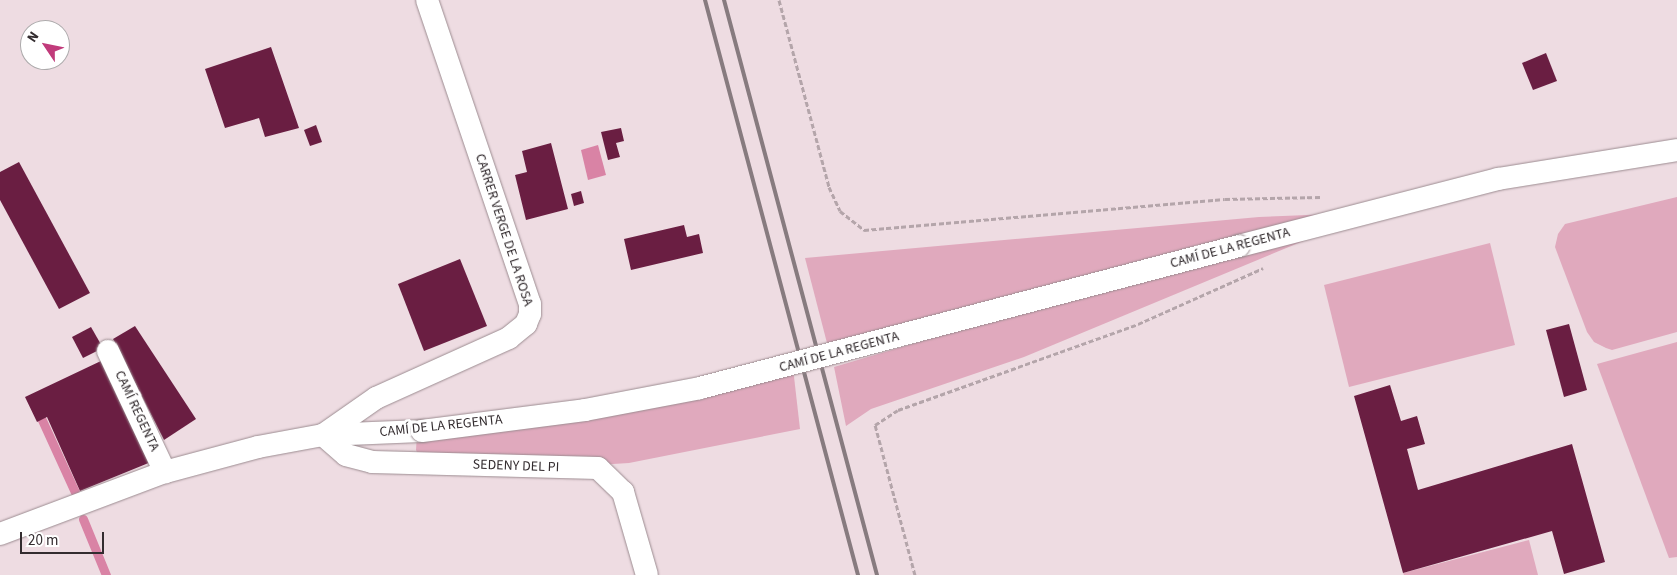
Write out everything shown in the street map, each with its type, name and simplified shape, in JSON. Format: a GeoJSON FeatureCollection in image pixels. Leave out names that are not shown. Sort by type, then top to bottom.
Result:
{"type":"FeatureCollection","features":[{"type":"Feature","properties":{"kind":"street","name":"CARRER VERGE DE LA ROSA"},"geometry":{"type":"LineString","coordinates":[[323,435],[376,398],[509,338],[526,324],[530,314],[530,304],[427,0]]}},
{"type":"Feature","properties":{"kind":"street","name":"CAMÍ DE LA REGENTA"},"geometry":{"type":"LineString","coordinates":[[0,534],[165,472],[258,447],[323,435],[422,431],[585,410],[700,388],[1498,178],[1677,150]]}},
{"type":"Feature","properties":{"kind":"street","name":"CAMÍ REGENTA"},"geometry":{"type":"LineString","coordinates":[[108,351],[165,472]]}},
{"type":"Feature","properties":{"kind":"street","name":"SEDENY DEL PI"},"geometry":{"type":"LineString","coordinates":[[323,435],[346,455],[372,462],[598,468],[623,492],[646,575]]}},
{"type":"Feature","properties":{"kind":"path"},"geometry":{"type":"LineString","coordinates":[[779,0],[829,187],[840,211],[864,230],[1225,199],[1332,196]]}},
{"type":"Feature","properties":{"kind":"path"},"geometry":{"type":"LineString","coordinates":[[915,575],[875,425],[898,410],[1138,324],[1264,267]]}},
{"type":"Feature","properties":{"kind":"shaded area"},"geometry":{"type":"Polygon","coordinates":[[[598,145],[606,175],[588,180],[581,150],[598,145]]]}},
{"type":"Feature","properties":{"kind":"shaded area"},"geometry":{"type":"Polygon","coordinates":[[[1677,197],[1677,332],[1612,350],[1594,342],[1587,332],[1555,247],[1558,234],[1565,224],[1677,197]]]}},
{"type":"Feature","properties":{"kind":"shaded area"},"geometry":{"type":"Polygon","coordinates":[[[1333,214],[827,343],[805,258],[1259,217],[1333,214]]]}},
{"type":"Feature","properties":{"kind":"shaded area"},"geometry":{"type":"Polygon","coordinates":[[[1325,232],[1024,357],[871,409],[846,426],[834,367],[1034,308],[1325,232]]]}},
{"type":"Feature","properties":{"kind":"shaded area"},"geometry":{"type":"Polygon","coordinates":[[[1490,243],[1515,345],[1349,387],[1324,285],[1490,243]]]}},
{"type":"Feature","properties":{"kind":"shaded area"},"geometry":{"type":"Polygon","coordinates":[[[1677,342],[1677,557],[1669,558],[1597,364],[1677,342]]]}},
{"type":"Feature","properties":{"kind":"shaded area"},"geometry":{"type":"Polygon","coordinates":[[[793,368],[800,429],[629,463],[597,465],[421,461],[416,450],[417,435],[793,368]]]}},
{"type":"Feature","properties":{"kind":"shaded area"},"geometry":{"type":"Polygon","coordinates":[[[1529,540],[1538,575],[1404,575],[1403,573],[1529,540]]]}},
{"type":"Feature","properties":{"kind":"building"},"geometry":{"type":"Polygon","coordinates":[[[271,47],[299,128],[265,137],[259,118],[225,128],[205,69],[271,47]]]}},
{"type":"Feature","properties":{"kind":"building"},"geometry":{"type":"Polygon","coordinates":[[[1546,53],[1557,81],[1533,90],[1522,63],[1546,53]]]}},
{"type":"Feature","properties":{"kind":"building"},"geometry":{"type":"Polygon","coordinates":[[[316,125],[322,142],[310,146],[304,130],[316,125]]]}},
{"type":"Feature","properties":{"kind":"building"},"geometry":{"type":"Polygon","coordinates":[[[621,128],[624,141],[616,143],[620,157],[608,160],[601,132],[621,128]]]}},
{"type":"Feature","properties":{"kind":"building"},"geometry":{"type":"Polygon","coordinates":[[[551,143],[568,209],[526,220],[515,175],[527,172],[522,151],[551,143]]]}},
{"type":"Feature","properties":{"kind":"building"},"geometry":{"type":"Polygon","coordinates":[[[19,162],[90,293],[59,309],[0,200],[0,172],[19,162]]]}},
{"type":"Feature","properties":{"kind":"building"},"geometry":{"type":"Polygon","coordinates":[[[581,191],[584,203],[574,206],[571,194],[581,191]]]}},
{"type":"Feature","properties":{"kind":"building"},"geometry":{"type":"Polygon","coordinates":[[[684,225],[687,237],[699,234],[703,253],[631,270],[624,239],[684,225]]]}},
{"type":"Feature","properties":{"kind":"building"},"geometry":{"type":"Polygon","coordinates":[[[460,259],[487,326],[424,351],[398,284],[460,259]]]}},
{"type":"Feature","properties":{"kind":"building"},"geometry":{"type":"Polygon","coordinates":[[[1569,324],[1587,390],[1564,397],[1546,330],[1569,324]]]}},
{"type":"Feature","properties":{"kind":"building"},"geometry":{"type":"Polygon","coordinates":[[[135,326],[196,419],[164,440],[113,339],[135,326]]]}},
{"type":"Feature","properties":{"kind":"building"},"geometry":{"type":"Polygon","coordinates":[[[91,327],[103,348],[83,358],[72,337],[91,327]]]}},
{"type":"Feature","properties":{"kind":"building"},"geometry":{"type":"Polygon","coordinates":[[[103,360],[151,462],[80,491],[47,417],[37,422],[25,397],[103,360]]]}},
{"type":"Feature","properties":{"kind":"building"},"geometry":{"type":"Polygon","coordinates":[[[1390,385],[1401,421],[1417,416],[1425,444],[1407,449],[1418,490],[1572,444],[1605,562],[1564,574],[1552,531],[1403,573],[1354,396],[1390,385]]]}},
{"type":"Feature","properties":{"kind":"waterway"},"geometry":{"type":"LineString","coordinates":[[42,420],[75,492]]}},
{"type":"Feature","properties":{"kind":"waterway"},"geometry":{"type":"LineString","coordinates":[[83,519],[106,575]]}},
{"type":"Feature","properties":{"kind":"railway"},"geometry":{"type":"LineString","coordinates":[[705,0],[858,575]]}},
{"type":"Feature","properties":{"kind":"railway"},"geometry":{"type":"LineString","coordinates":[[724,0],[877,575]]}}]}
